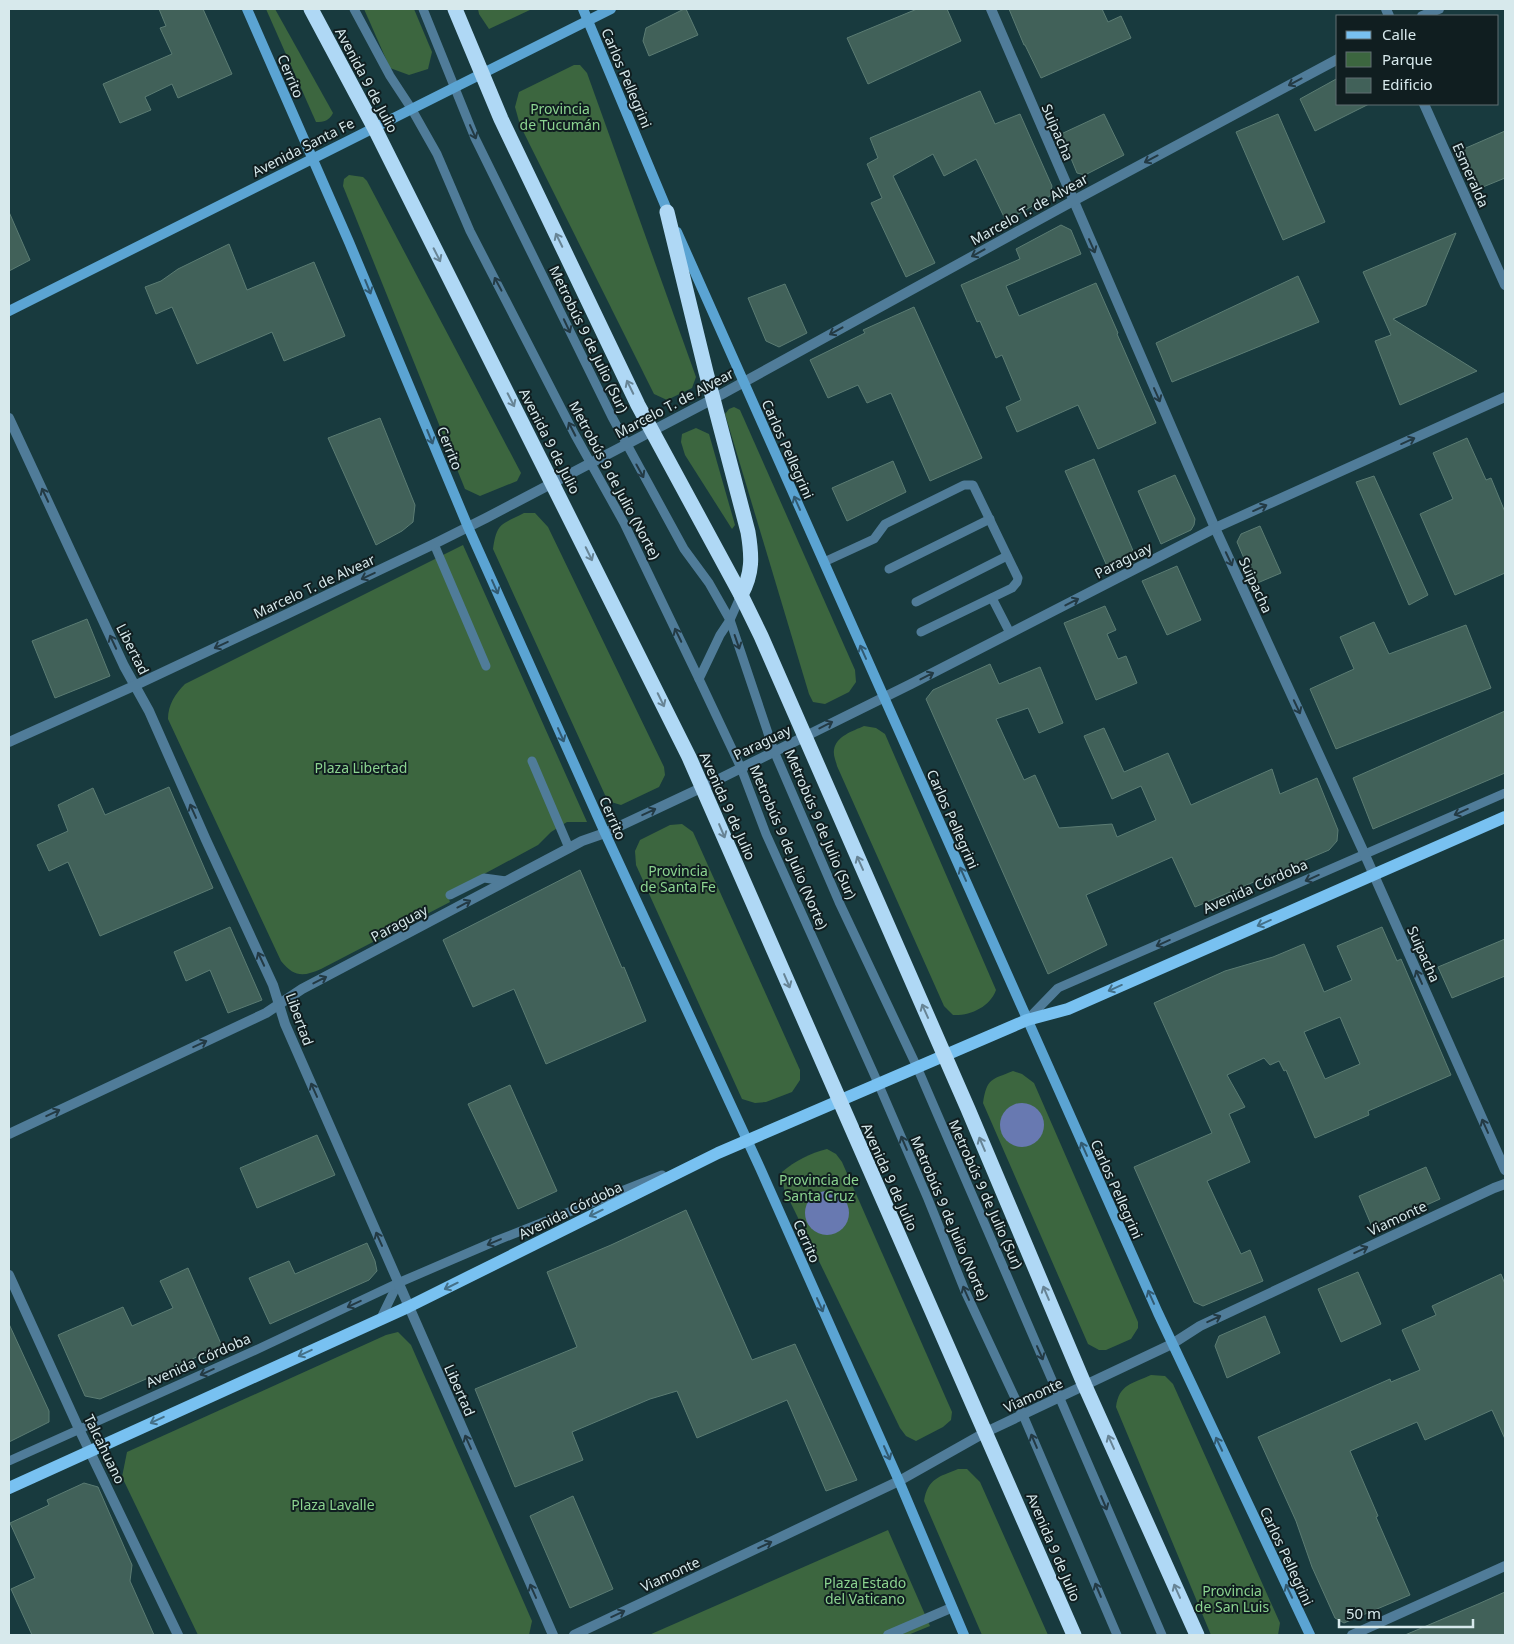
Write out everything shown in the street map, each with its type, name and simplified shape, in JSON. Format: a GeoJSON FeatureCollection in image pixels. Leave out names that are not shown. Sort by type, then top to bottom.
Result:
{"type":"FeatureCollection","features":[{"type":"Feature","properties":{"kind":"highway","name":"Avenida 9 de Julio"},"geometry":{"type":"LineString","coordinates":[[312,9],[374,127],[552,482],[702,787],[1074,1635]]}},
{"type":"Feature","properties":{"kind":"highway"},"geometry":{"type":"LineString","coordinates":[[455,9],[501,119],[652,430],[741,595],[805,736],[1085,1386],[1197,1635]]}},
{"type":"Feature","properties":{"kind":"highway"},"geometry":{"type":"LineString","coordinates":[[462,9],[466,32]]}},
{"type":"Feature","properties":{"kind":"highway"},"geometry":{"type":"LineString","coordinates":[[667,212],[750,544],[750,573],[748,582],[741,595]]}},
{"type":"Feature","properties":{"kind":"main road","name":"Avenida Córdoba"},"geometry":{"type":"LineString","coordinates":[[9,1488],[408,1307],[718,1153],[1027,1020],[1068,1009],[1505,817]]}},
{"type":"Feature","properties":{"kind":"street","name":"Cerrito"},"geometry":{"type":"LineString","coordinates":[[247,9],[350,242],[468,527],[605,833],[747,1140],[899,1481],[964,1635]]}},
{"type":"Feature","properties":{"kind":"street","name":"Carlos Pellegrini"},"geometry":{"type":"LineString","coordinates":[[583,9],[667,212],[1027,1020],[1172,1344],[1310,1635]]}},
{"type":"Feature","properties":{"kind":"street","name":"Avenida Santa Fe"},"geometry":{"type":"LineString","coordinates":[[9,311],[611,9]]}},
{"type":"Feature","properties":{"kind":"street","name":"Suipacha"},"geometry":{"type":"LineString","coordinates":[[991,9],[1215,528],[1505,1170]]}},
{"type":"Feature","properties":{"kind":"street"},"geometry":{"type":"LineString","coordinates":[[1424,15],[1439,9]]}},
{"type":"Feature","properties":{"kind":"street","name":"Marcelo T. de Alvear"},"geometry":{"type":"LineString","coordinates":[[9,742],[136,685],[468,527],[713,399],[1073,201],[1336,60]]}},
{"type":"Feature","properties":{"kind":"street","name":"Esmeralda"},"geometry":{"type":"LineString","coordinates":[[1424,105],[1505,285]]}},
{"type":"Feature","properties":{"kind":"street","name":"Paraguay"},"geometry":{"type":"LineString","coordinates":[[9,1134],[266,1013],[302,989],[582,841],[605,833],[702,787],[883,696],[911,684],[1215,528],[1505,397]]}},
{"type":"Feature","properties":{"kind":"street","name":"Libertad"},"geometry":{"type":"LineString","coordinates":[[9,418],[124,666],[136,685],[273,985],[285,1024],[553,1635]]}},
{"type":"Feature","properties":{"kind":"street","name":"Viamonte"},"geometry":{"type":"LineString","coordinates":[[574,1635],[899,1481],[986,1432],[1172,1344],[1200,1326],[1505,1184]]}},
{"type":"Feature","properties":{"kind":"street","name":"Talcahuano"},"geometry":{"type":"LineString","coordinates":[[9,1275],[79,1429],[178,1635]]}},
{"type":"Feature","properties":{"kind":"street"},"geometry":{"type":"LineString","coordinates":[[1352,1635],[1505,1566]]}},
{"type":"Feature","properties":{"kind":"street"},"geometry":{"type":"LineString","coordinates":[[888,1635],[951,1608]]}},
{"type":"Feature","properties":{"kind":"lane","name":"Metrobús 9 de Julio (Norte)"},"geometry":{"type":"LineString","coordinates":[[354,9],[390,76],[437,154],[470,231],[575,434],[624,523],[700,679],[741,768],[766,834],[878,1083],[965,1291],[1023,1415],[1117,1635]]}},
{"type":"Feature","properties":{"kind":"lane","name":"Metrobús 9 de Julio (Sur)"},"geometry":{"type":"LineString","coordinates":[[423,9],[453,88],[475,138],[626,445],[684,550],[710,583],[730,620],[774,751],[839,902],[917,1067],[1162,1635]]}},
{"type":"Feature","properties":{"kind":"lane"},"geometry":{"type":"LineString","coordinates":[[824,562],[874,539],[885,524],[964,485],[973,485],[1018,578],[1017,582],[1012,588],[922,632]]}},
{"type":"Feature","properties":{"kind":"lane"},"geometry":{"type":"LineString","coordinates":[[889,569],[990,519]]}},
{"type":"Feature","properties":{"kind":"lane"},"geometry":{"type":"LineString","coordinates":[[434,544],[486,666]]}},
{"type":"Feature","properties":{"kind":"lane"},"geometry":{"type":"LineString","coordinates":[[916,602],[1007,556]]}},
{"type":"Feature","properties":{"kind":"lane"},"geometry":{"type":"LineString","coordinates":[[700,679],[741,595]]}},
{"type":"Feature","properties":{"kind":"lane"},"geometry":{"type":"LineString","coordinates":[[992,598],[1010,633]]}},
{"type":"Feature","properties":{"kind":"lane"},"geometry":{"type":"LineString","coordinates":[[532,761],[569,848]]}},
{"type":"Feature","properties":{"kind":"lane","name":"Avenida Córdoba"},"geometry":{"type":"LineString","coordinates":[[1027,1020],[1058,988],[1505,793]]}},
{"type":"Feature","properties":{"kind":"lane"},"geometry":{"type":"LineString","coordinates":[[450,895],[484,878],[506,881]]}},
{"type":"Feature","properties":{"kind":"lane","name":"Avenida Córdoba"},"geometry":{"type":"LineString","coordinates":[[9,1461],[498,1240],[718,1153]]}},
{"type":"Feature","properties":{"kind":"lane"},"geometry":{"type":"LineString","coordinates":[[381,1318],[398,1284]]}},
{"type":"Feature","properties":{"kind":"green space"},"geometry":{"type":"Polygon","coordinates":[[[266,9],[275,9],[333,113],[330,118],[316,122],[266,9]]]}},
{"type":"Feature","properties":{"kind":"green space"},"geometry":{"type":"Polygon","coordinates":[[[364,9],[414,9],[432,52],[428,69],[409,75],[390,68],[364,9]]]}},
{"type":"Feature","properties":{"kind":"green space"},"geometry":{"type":"Polygon","coordinates":[[[478,9],[532,9],[489,29],[479,14],[478,9]]]}},
{"type":"Feature","properties":{"kind":"green space","name":"Provincia de Tucumán"},"geometry":{"type":"Polygon","coordinates":[[[574,65],[580,65],[587,73],[696,377],[692,388],[667,400],[654,394],[520,125],[515,107],[519,92],[574,65]]]}},
{"type":"Feature","properties":{"kind":"green space"},"geometry":{"type":"Polygon","coordinates":[[[349,175],[363,177],[367,181],[521,473],[517,481],[480,496],[465,489],[343,186],[344,179],[349,175]]]}},
{"type":"Feature","properties":{"kind":"green space"},"geometry":{"type":"Polygon","coordinates":[[[734,407],[740,410],[855,670],[856,682],[849,692],[825,704],[813,702],[809,694],[725,414],[734,407]]]}},
{"type":"Feature","properties":{"kind":"green space"},"geometry":{"type":"Polygon","coordinates":[[[696,428],[709,434],[735,525],[732,529],[685,455],[681,442],[682,434],[696,428]]]}},
{"type":"Feature","properties":{"kind":"green space"},"geometry":{"type":"Polygon","coordinates":[[[524,513],[535,513],[548,527],[664,767],[665,775],[659,787],[621,805],[611,802],[605,795],[493,549],[496,534],[501,525],[524,513]]]}},
{"type":"Feature","properties":{"kind":"green space","name":"Plaza Libertad"},"geometry":{"type":"Polygon","coordinates":[[[463,545],[587,822],[567,822],[551,832],[538,845],[447,894],[450,902],[321,969],[304,974],[295,973],[281,961],[168,719],[171,704],[185,684],[463,545]]]}},
{"type":"Feature","properties":{"kind":"green space"},"geometry":{"type":"Polygon","coordinates":[[[864,726],[876,728],[885,734],[996,990],[984,1006],[972,1012],[953,1015],[944,1006],[837,766],[834,756],[835,745],[841,738],[864,726]]]}},
{"type":"Feature","properties":{"kind":"green space","name":"Provincia de Santa Fe"},"geometry":{"type":"Polygon","coordinates":[[[682,824],[693,832],[800,1070],[800,1080],[792,1092],[766,1102],[755,1103],[742,1099],[636,865],[635,851],[640,840],[670,825],[682,824]]]}},
{"type":"Feature","properties":{"kind":"green space"},"geometry":{"type":"Polygon","coordinates":[[[1013,1071],[1022,1074],[1034,1083],[1138,1322],[1138,1328],[1131,1339],[1106,1350],[1099,1350],[1088,1344],[983,1103],[988,1084],[995,1078],[1013,1071]]]}},
{"type":"Feature","properties":{"kind":"green space","name":"Provincia de Santa Cruz"},"geometry":{"type":"Polygon","coordinates":[[[827,1149],[836,1154],[842,1162],[952,1412],[951,1420],[943,1427],[916,1441],[906,1436],[900,1428],[784,1189],[782,1172],[803,1158],[827,1149]]]}},
{"type":"Feature","properties":{"kind":"green space","name":"Plaza Lavalle"},"geometry":{"type":"Polygon","coordinates":[[[398,1332],[411,1345],[532,1621],[529,1635],[198,1635],[122,1477],[127,1452],[386,1335],[398,1332]]]}},
{"type":"Feature","properties":{"kind":"green space","name":"Provincia de San Luis"},"geometry":{"type":"Polygon","coordinates":[[[1151,1375],[1165,1376],[1173,1384],[1280,1623],[1278,1635],[1211,1635],[1116,1407],[1123,1389],[1151,1375]]]}},
{"type":"Feature","properties":{"kind":"green space"},"geometry":{"type":"Polygon","coordinates":[[[958,1469],[967,1469],[980,1482],[1048,1635],[982,1635],[924,1501],[928,1487],[935,1479],[958,1469]]]}},
{"type":"Feature","properties":{"kind":"green space","name":"Plaza Estado del Vaticano"},"geometry":{"type":"Polygon","coordinates":[[[888,1530],[930,1626],[908,1635],[649,1635],[888,1530]]]}},
{"type":"Feature","properties":{"kind":"water"},"geometry":{"type":"Polygon","coordinates":[[[1018,1103],[1026,1103],[1038,1109],[1044,1125],[1038,1141],[1026,1147],[1018,1147],[1006,1141],[1000,1129],[1000,1121],[1006,1109],[1018,1103]]]}},
{"type":"Feature","properties":{"kind":"water"},"geometry":{"type":"Polygon","coordinates":[[[823,1191],[831,1191],[843,1197],[849,1213],[843,1229],[831,1235],[823,1235],[811,1229],[805,1217],[805,1209],[811,1197],[823,1191]]]}},
{"type":"Feature","properties":{"kind":"building"},"geometry":{"type":"Polygon","coordinates":[[[159,9],[203,9],[232,74],[178,98],[172,84],[145,97],[151,110],[120,123],[103,84],[172,54],[160,28],[166,26],[159,9]]]}},
{"type":"Feature","properties":{"kind":"building"},"geometry":{"type":"Polygon","coordinates":[[[686,9],[698,35],[649,56],[643,41],[646,28],[686,9]]]}},
{"type":"Feature","properties":{"kind":"building"},"geometry":{"type":"Polygon","coordinates":[[[917,9],[947,9],[961,41],[868,84],[847,38],[917,9]]]}},
{"type":"Feature","properties":{"kind":"building"},"geometry":{"type":"Polygon","coordinates":[[[1009,9],[1102,9],[1108,22],[1121,16],[1131,38],[1041,78],[1024,45],[1009,9]]]}},
{"type":"Feature","properties":{"kind":"building"},"geometry":{"type":"Polygon","coordinates":[[[1336,79],[1336,105],[1367,105],[1315,131],[1300,99],[1336,79]]]}},
{"type":"Feature","properties":{"kind":"building"},"geometry":{"type":"Polygon","coordinates":[[[980,91],[995,124],[1020,114],[1052,186],[1050,196],[1006,221],[976,159],[944,176],[933,154],[893,176],[935,263],[906,277],[871,203],[882,198],[867,164],[878,158],[870,138],[980,91]]]}},
{"type":"Feature","properties":{"kind":"building"},"geometry":{"type":"Polygon","coordinates":[[[1104,114],[1124,155],[1085,175],[1077,173],[1061,134],[1104,114]]]}},
{"type":"Feature","properties":{"kind":"building"},"geometry":{"type":"Polygon","coordinates":[[[1278,114],[1325,222],[1283,240],[1236,132],[1278,114]]]}},
{"type":"Feature","properties":{"kind":"building"},"geometry":{"type":"Polygon","coordinates":[[[1505,131],[1505,178],[1478,189],[1476,184],[1475,187],[1459,151],[1505,131]]]}},
{"type":"Feature","properties":{"kind":"building"},"geometry":{"type":"Polygon","coordinates":[[[9,212],[30,260],[9,271],[9,212]]]}},
{"type":"Feature","properties":{"kind":"building"},"geometry":{"type":"Polygon","coordinates":[[[1061,225],[1071,230],[1081,254],[1006,286],[1019,316],[1096,283],[1156,423],[1098,449],[1078,405],[1017,432],[1006,407],[1021,400],[1002,355],[996,358],[980,321],[977,322],[961,285],[1020,259],[1016,249],[1061,225]]]}},
{"type":"Feature","properties":{"kind":"building"},"geometry":{"type":"Polygon","coordinates":[[[1456,233],[1426,305],[1393,319],[1477,371],[1400,405],[1375,341],[1391,335],[1363,272],[1456,233]]]}},
{"type":"Feature","properties":{"kind":"building"},"geometry":{"type":"Polygon","coordinates":[[[229,244],[247,290],[314,262],[345,336],[284,361],[272,332],[197,364],[172,307],[156,314],[145,287],[161,281],[178,269],[229,244]]]}},
{"type":"Feature","properties":{"kind":"building"},"geometry":{"type":"Polygon","coordinates":[[[1298,276],[1319,322],[1172,382],[1156,343],[1298,276]]]}},
{"type":"Feature","properties":{"kind":"building"},"geometry":{"type":"Polygon","coordinates":[[[785,284],[807,333],[779,347],[766,341],[748,298],[785,284]]]}},
{"type":"Feature","properties":{"kind":"building"},"geometry":{"type":"Polygon","coordinates":[[[914,307],[982,458],[930,481],[891,393],[867,403],[858,385],[828,398],[810,360],[865,333],[863,330],[914,307]]]}},
{"type":"Feature","properties":{"kind":"building"},"geometry":{"type":"Polygon","coordinates":[[[380,418],[415,505],[413,522],[402,531],[376,545],[328,438],[380,418]]]}},
{"type":"Feature","properties":{"kind":"building"},"geometry":{"type":"Polygon","coordinates":[[[1467,438],[1486,480],[1491,478],[1505,512],[1505,573],[1455,595],[1420,514],[1453,499],[1433,453],[1467,438]]]}},
{"type":"Feature","properties":{"kind":"building"},"geometry":{"type":"Polygon","coordinates":[[[1094,459],[1137,560],[1110,573],[1065,471],[1094,459]]]}},
{"type":"Feature","properties":{"kind":"building"},"geometry":{"type":"Polygon","coordinates":[[[893,461],[906,492],[847,521],[832,488],[893,461]]]}},
{"type":"Feature","properties":{"kind":"building"},"geometry":{"type":"Polygon","coordinates":[[[1175,475],[1195,519],[1194,525],[1191,530],[1161,544],[1138,491],[1175,475]]]}},
{"type":"Feature","properties":{"kind":"building"},"geometry":{"type":"Polygon","coordinates":[[[1374,476],[1428,595],[1409,605],[1356,482],[1374,476]]]}},
{"type":"Feature","properties":{"kind":"building"},"geometry":{"type":"Polygon","coordinates":[[[1260,526],[1281,573],[1255,584],[1237,542],[1241,534],[1260,526]]]}},
{"type":"Feature","properties":{"kind":"building"},"geometry":{"type":"Polygon","coordinates":[[[1177,566],[1201,620],[1167,635],[1142,581],[1177,566]]]}},
{"type":"Feature","properties":{"kind":"building"},"geometry":{"type":"Polygon","coordinates":[[[1105,606],[1116,630],[1107,634],[1118,659],[1126,656],[1137,683],[1096,700],[1064,623],[1105,606]]]}},
{"type":"Feature","properties":{"kind":"building"},"geometry":{"type":"Polygon","coordinates":[[[87,619],[110,676],[55,698],[32,641],[87,619]]]}},
{"type":"Feature","properties":{"kind":"building"},"geometry":{"type":"Polygon","coordinates":[[[1374,622],[1389,654],[1466,625],[1491,688],[1336,749],[1310,689],[1354,669],[1340,637],[1374,622]]]}},
{"type":"Feature","properties":{"kind":"building"},"geometry":{"type":"Polygon","coordinates":[[[990,664],[999,684],[1040,667],[1063,723],[1039,733],[1028,708],[996,719],[1024,780],[1035,775],[1059,828],[1112,824],[1117,837],[1156,820],[1141,786],[1112,799],[1084,736],[1104,728],[1124,772],[1168,753],[1191,805],[1272,769],[1280,794],[1317,778],[1338,830],[1337,841],[1329,850],[1195,907],[1172,857],[1086,895],[1107,945],[1048,974],[926,699],[933,690],[990,664]]]}},
{"type":"Feature","properties":{"kind":"building"},"geometry":{"type":"Polygon","coordinates":[[[1505,711],[1505,773],[1373,829],[1353,778],[1505,711]]]}},
{"type":"Feature","properties":{"kind":"building"},"geometry":{"type":"Polygon","coordinates":[[[169,787],[213,888],[100,936],[68,862],[49,871],[37,845],[68,831],[58,805],[93,788],[105,815],[169,787]]]}},
{"type":"Feature","properties":{"kind":"building"},"geometry":{"type":"Polygon","coordinates":[[[580,870],[646,1021],[546,1064],[514,989],[473,1007],[443,940],[580,870]]]}},
{"type":"Feature","properties":{"kind":"building"},"geometry":{"type":"Polygon","coordinates":[[[230,927],[262,1000],[228,1013],[210,970],[186,981],[174,952],[230,927]]]}},
{"type":"Feature","properties":{"kind":"building"},"geometry":{"type":"Polygon","coordinates":[[[1382,927],[1397,961],[1401,959],[1451,1075],[1368,1111],[1369,1115],[1315,1138],[1286,1070],[1284,1071],[1279,1061],[1270,1065],[1264,1058],[1227,1075],[1245,1107],[1229,1114],[1250,1162],[1207,1181],[1241,1254],[1250,1250],[1263,1281],[1203,1306],[1194,1302],[1134,1167],[1212,1133],[1154,1003],[1225,971],[1273,957],[1304,944],[1324,992],[1352,980],[1337,946],[1382,927]],[[1340,1017],[1304,1032],[1325,1079],[1360,1064],[1340,1017]]]}},
{"type":"Feature","properties":{"kind":"building"},"geometry":{"type":"Polygon","coordinates":[[[1505,939],[1505,976],[1452,998],[1438,967],[1505,939]]]}},
{"type":"Feature","properties":{"kind":"building"},"geometry":{"type":"Polygon","coordinates":[[[510,1085],[557,1191],[518,1209],[468,1104],[510,1085]]]}},
{"type":"Feature","properties":{"kind":"building"},"geometry":{"type":"Polygon","coordinates":[[[317,1135],[335,1175],[257,1208],[240,1168],[317,1135]]]}},
{"type":"Feature","properties":{"kind":"building"},"geometry":{"type":"Polygon","coordinates":[[[1426,1167],[1440,1199],[1373,1229],[1359,1196],[1426,1167]]]}},
{"type":"Feature","properties":{"kind":"building"},"geometry":{"type":"Polygon","coordinates":[[[686,1210],[752,1360],[795,1344],[857,1480],[826,1491],[787,1400],[697,1438],[677,1391],[650,1399],[572,1432],[583,1460],[515,1487],[475,1389],[577,1347],[547,1272],[686,1210]]]}},
{"type":"Feature","properties":{"kind":"building"},"geometry":{"type":"Polygon","coordinates":[[[367,1243],[377,1271],[369,1280],[270,1324],[249,1278],[289,1261],[295,1274],[367,1243]]]}},
{"type":"Feature","properties":{"kind":"building"},"geometry":{"type":"Polygon","coordinates":[[[188,1268],[222,1346],[100,1399],[85,1396],[58,1335],[123,1307],[132,1326],[173,1308],[160,1281],[188,1268]]]}},
{"type":"Feature","properties":{"kind":"building"},"geometry":{"type":"Polygon","coordinates":[[[1358,1272],[1381,1324],[1341,1342],[1318,1289],[1358,1272]]]}},
{"type":"Feature","properties":{"kind":"building"},"geometry":{"type":"Polygon","coordinates":[[[1501,1274],[1505,1284],[1505,1439],[1492,1410],[1425,1440],[1417,1422],[1350,1451],[1410,1595],[1344,1623],[1335,1618],[1312,1567],[1296,1521],[1258,1437],[1390,1379],[1391,1382],[1420,1370],[1402,1330],[1436,1315],[1432,1306],[1501,1274]]]}},
{"type":"Feature","properties":{"kind":"building"},"geometry":{"type":"Polygon","coordinates":[[[1265,1316],[1280,1353],[1227,1378],[1215,1346],[1219,1336],[1265,1316]]]}},
{"type":"Feature","properties":{"kind":"building"},"geometry":{"type":"Polygon","coordinates":[[[9,1324],[49,1411],[49,1422],[9,1442],[9,1324]]]}},
{"type":"Feature","properties":{"kind":"building"},"geometry":{"type":"Polygon","coordinates":[[[84,1483],[98,1487],[132,1565],[130,1581],[154,1635],[32,1635],[11,1589],[35,1578],[10,1523],[49,1505],[47,1500],[84,1483]]]}},
{"type":"Feature","properties":{"kind":"building"},"geometry":{"type":"Polygon","coordinates":[[[573,1496],[613,1589],[570,1608],[530,1516],[573,1496]]]}},
{"type":"Feature","properties":{"kind":"building"},"geometry":{"type":"Polygon","coordinates":[[[1505,1592],[1505,1635],[1405,1635],[1478,1604],[1505,1592]]]}}]}
